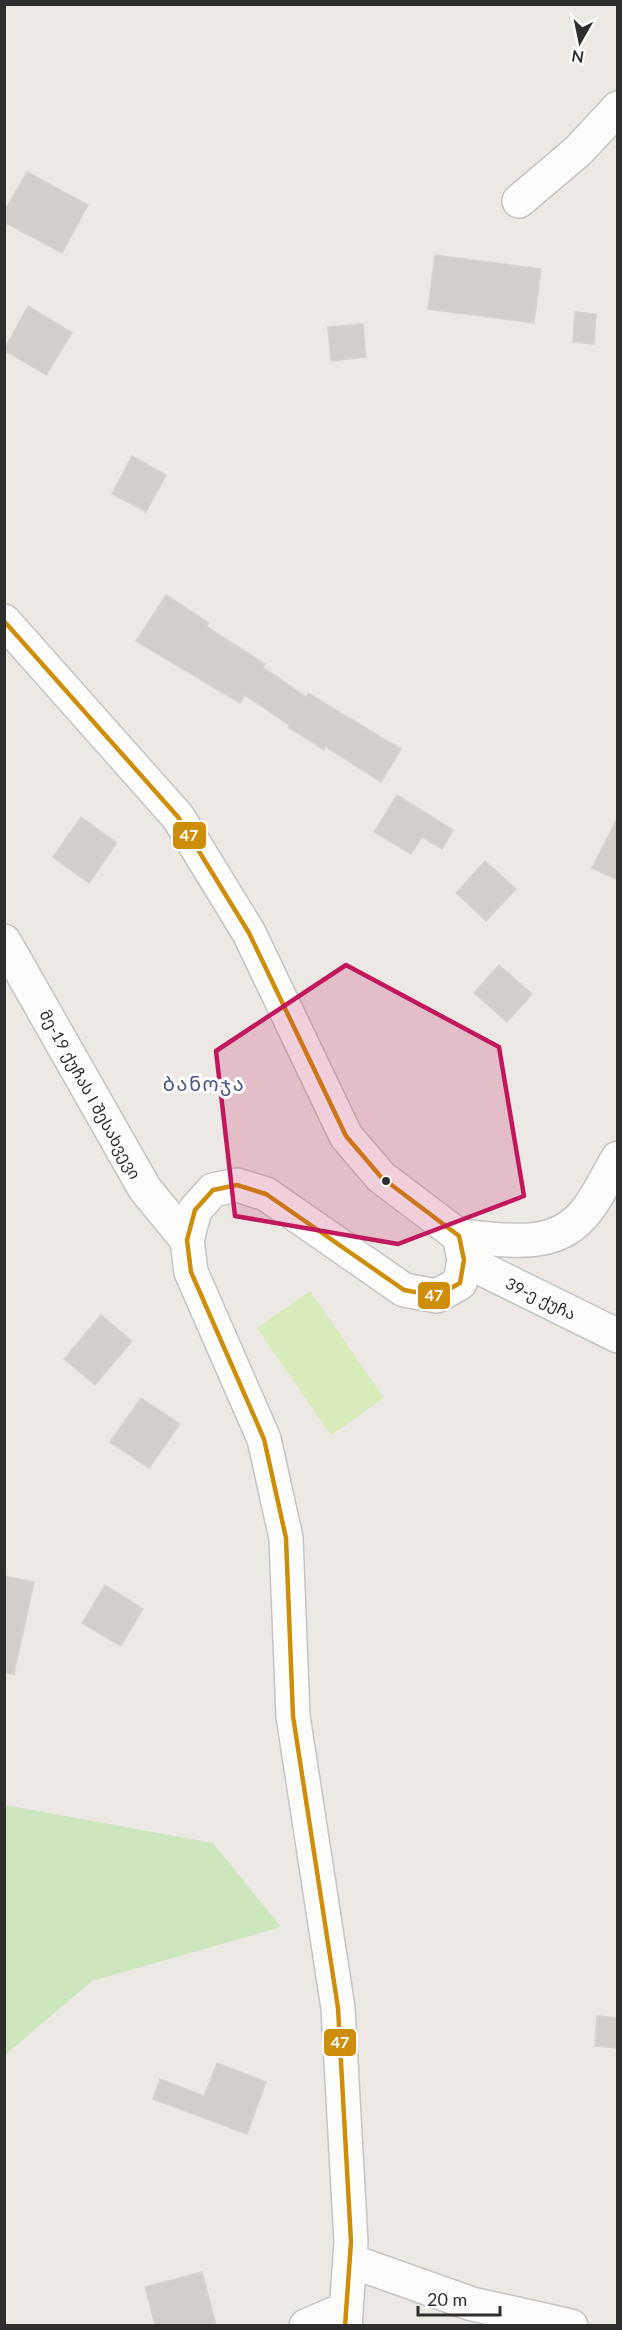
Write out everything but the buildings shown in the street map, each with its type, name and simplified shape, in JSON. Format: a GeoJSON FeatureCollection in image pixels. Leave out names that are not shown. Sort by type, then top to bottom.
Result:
{"type":"FeatureCollection","features":[{"type":"Feature","properties":{"kind":"street"},"geometry":{"type":"LineString","coordinates":[[519,201],[578,151],[618,108]]}},
{"type":"Feature","properties":{"kind":"street","name":"39-ე ქუჩა"},"geometry":{"type":"LineString","coordinates":[[4,621],[178,817],[249,933],[346,1136],[381,1177],[462,1248],[618,1336]]}},
{"type":"Feature","properties":{"kind":"street","name":"მე-19 ქუჩას I შესახვევი"},"geometry":{"type":"LineString","coordinates":[[4,941],[145,1189],[187,1240]]}},
{"type":"Feature","properties":{"kind":"street"},"geometry":{"type":"LineString","coordinates":[[306,2325],[345,2317],[351,2261],[338,2008],[293,1716],[286,1538],[264,1439],[191,1272],[187,1240],[195,1210],[213,1190],[237,1185],[266,1194],[404,1290],[437,1296],[460,1283],[462,1248],[554,1236],[582,1217],[618,1158]]}},
{"type":"Feature","properties":{"kind":"street"},"geometry":{"type":"LineString","coordinates":[[351,2261],[472,2304],[571,2325]]}},
{"type":"Feature","properties":{"kind":"highlighted area"},"geometry":{"type":"Polygon","coordinates":[[[346,965],[499,1047],[524,1196],[398,1244],[235,1216],[216,1051],[346,965]]]}},
{"type":"Feature","properties":{"kind":"green space"},"geometry":{"type":"Polygon","coordinates":[[[310,1291],[384,1398],[331,1435],[257,1328],[310,1291]]]}},
{"type":"Feature","properties":{"kind":"green space"},"geometry":{"type":"Polygon","coordinates":[[[5,1805],[213,1843],[281,1927],[92,1981],[5,2055],[5,1805]]]}},
{"type":"Feature","properties":{"kind":"transit line","name":"47"},"geometry":{"type":"LineString","coordinates":[[4,621],[178,817],[249,933],[346,1136],[381,1177],[459,1236],[464,1260],[460,1283],[437,1296],[404,1290],[266,1194],[237,1185],[213,1190],[195,1210],[187,1240],[191,1272],[264,1439],[286,1538],[293,1716],[338,2008],[351,2242],[345,2326]]}},
{"type":"Feature","properties":{"kind":"district","name":"ბანოჯა"},"geometry":{"type":"Point","coordinates":[204,1083]}}]}
